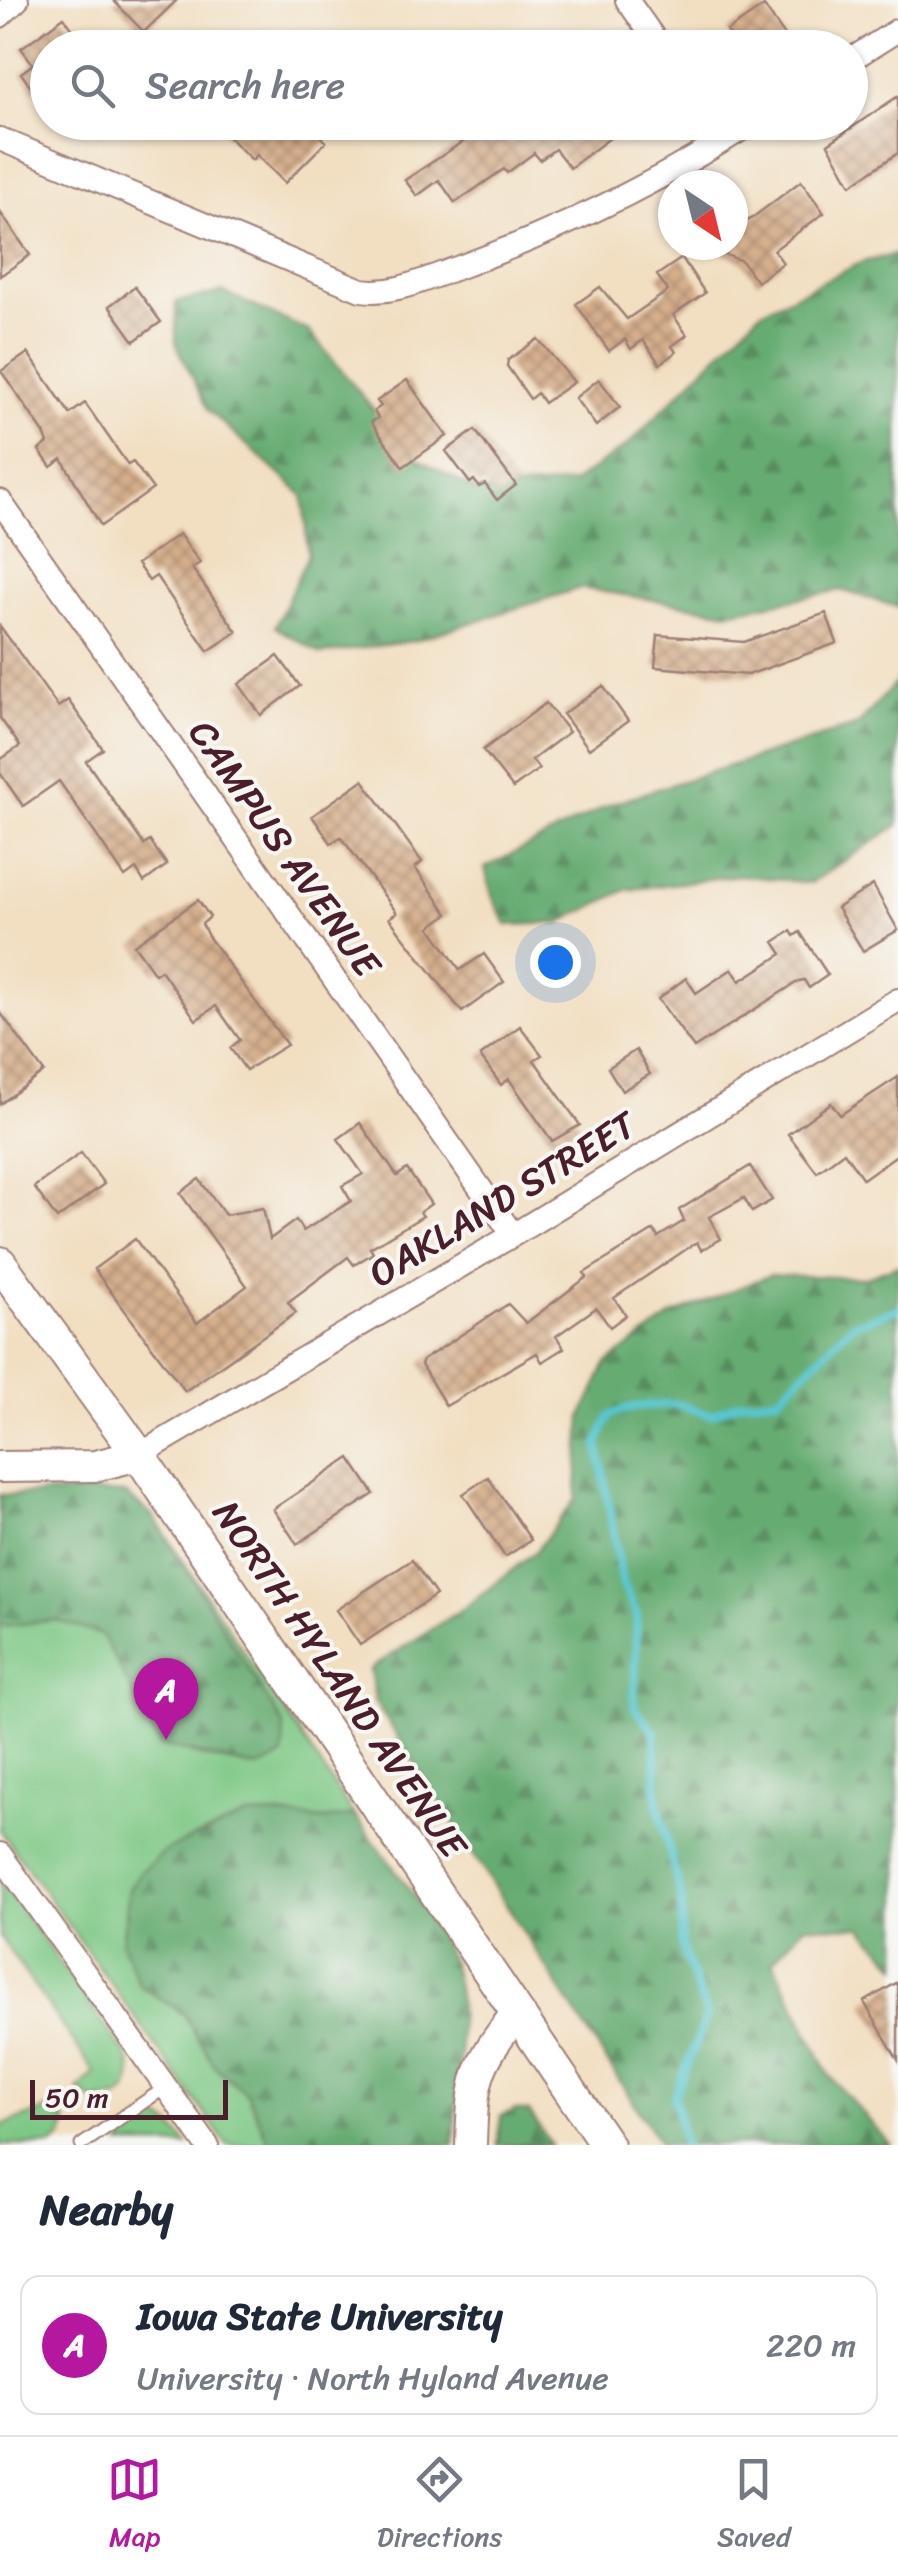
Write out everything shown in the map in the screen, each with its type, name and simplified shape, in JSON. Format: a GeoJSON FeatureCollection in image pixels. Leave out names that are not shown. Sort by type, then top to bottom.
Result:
{"type":"FeatureCollection","features":[{"type":"Feature","properties":{"kind":"main road","name":"NORTH HYLAND AVENUE"},"geometry":{"type":"LineString","coordinates":[[0,1263],[139,1455],[607,2145]]}},
{"type":"Feature","properties":{"kind":"street"},"geometry":{"type":"LineString","coordinates":[[0,16],[17,0]]}},
{"type":"Feature","properties":{"kind":"street"},"geometry":{"type":"LineString","coordinates":[[627,0],[649,30]]}},
{"type":"Feature","properties":{"kind":"street"},"geometry":{"type":"LineString","coordinates":[[868,49],[898,30]]}},
{"type":"Feature","properties":{"kind":"street"},"geometry":{"type":"LineString","coordinates":[[0,139],[361,290],[376,292],[429,278],[598,212],[651,186],[710,140]]}},
{"type":"Feature","properties":{"kind":"street","name":"CAMPUS AVENUE"},"geometry":{"type":"LineString","coordinates":[[0,501],[512,1235]]}},
{"type":"Feature","properties":{"kind":"street","name":"OAKLAND STREET"},"geometry":{"type":"LineString","coordinates":[[139,1455],[512,1235],[898,1000]]}},
{"type":"Feature","properties":{"kind":"street"},"geometry":{"type":"LineString","coordinates":[[0,1467],[95,1466],[139,1455]]}},
{"type":"Feature","properties":{"kind":"street"},"geometry":{"type":"LineString","coordinates":[[0,1854],[207,2145]]}},
{"type":"Feature","properties":{"kind":"street"},"geometry":{"type":"LineString","coordinates":[[471,2145],[473,2082],[492,2044],[517,2013]]}},
{"type":"Feature","properties":{"kind":"lane"},"geometry":{"type":"LineString","coordinates":[[81,2145],[166,2087]]}},
{"type":"Feature","properties":{"kind":"green space"},"geometry":{"type":"Polygon","coordinates":[[[898,254],[898,607],[841,590],[729,612],[580,588],[413,641],[321,654],[275,627],[308,555],[303,495],[208,410],[176,343],[176,302],[223,292],[309,331],[411,455],[479,492],[573,483],[629,444],[760,312],[863,262],[898,254]]]}},
{"type":"Feature","properties":{"kind":"green space"},"geometry":{"type":"Polygon","coordinates":[[[898,680],[898,825],[811,883],[739,875],[626,890],[559,923],[507,925],[492,896],[485,868],[613,803],[858,725],[898,680]]]}},
{"type":"Feature","properties":{"kind":"green space"},"geometry":{"type":"Polygon","coordinates":[[[898,1265],[898,1966],[861,1927],[804,1926],[773,1961],[829,2075],[891,2145],[661,2145],[375,1702],[370,1669],[468,1605],[535,1552],[576,1499],[582,1417],[606,1364],[673,1315],[770,1275],[864,1278],[898,1265]]]}},
{"type":"Feature","properties":{"kind":"green space"},"geometry":{"type":"Polygon","coordinates":[[[125,1494],[153,1516],[284,1726],[283,1756],[259,1768],[160,1745],[102,1635],[56,1620],[0,1626],[0,1495],[125,1494]]]}},
{"type":"Feature","properties":{"kind":"green space"},"geometry":{"type":"Polygon","coordinates":[[[153,1516],[354,1815],[325,1820],[280,1815],[129,1889],[139,1985],[184,2014],[215,2067],[247,2093],[270,2145],[227,2145],[0,1830],[0,1626],[56,1620],[102,1635],[126,1673],[139,1712],[191,1754],[259,1768],[284,1726],[153,1516]]]}},
{"type":"Feature","properties":{"kind":"green space"},"geometry":{"type":"Polygon","coordinates":[[[354,1815],[430,1920],[449,1958],[458,2000],[460,2050],[454,2145],[270,2145],[247,2093],[215,2067],[184,2014],[139,1985],[122,1943],[129,1889],[140,1872],[168,1849],[246,1816],[325,1820],[354,1815]]]}},
{"type":"Feature","properties":{"kind":"green space"},"geometry":{"type":"Polygon","coordinates":[[[0,1880],[126,2054],[131,2078],[118,2098],[94,2101],[78,2090],[95,2073],[0,1937],[0,1880]]]}},
{"type":"Feature","properties":{"kind":"green space"},"geometry":{"type":"Polygon","coordinates":[[[52,2108],[66,2121],[63,2137],[52,2145],[0,2145],[0,2126],[52,2108]]]}},
{"type":"Feature","properties":{"kind":"green space"},"geometry":{"type":"Polygon","coordinates":[[[515,2110],[529,2112],[551,2145],[497,2145],[501,2116],[515,2110]]]}},
{"type":"Feature","properties":{"kind":"green space"},"geometry":{"type":"Polygon","coordinates":[[[155,2117],[170,2124],[188,2145],[121,2145],[141,2120],[155,2117]]]}},
{"type":"Feature","properties":{"kind":"building"},"geometry":{"type":"Polygon","coordinates":[[[113,0],[177,0],[146,30],[113,0]]]}},
{"type":"Feature","properties":{"kind":"building"},"geometry":{"type":"Polygon","coordinates":[[[764,6],[781,30],[728,30],[764,6]]]}},
{"type":"Feature","properties":{"kind":"building"},"geometry":{"type":"Polygon","coordinates":[[[64,17],[73,30],[46,30],[64,17]]]}},
{"type":"Feature","properties":{"kind":"building"},"geometry":{"type":"Polygon","coordinates":[[[30,42],[30,60],[21,48],[30,42]]]}},
{"type":"Feature","properties":{"kind":"building"},"geometry":{"type":"Polygon","coordinates":[[[30,66],[30,86],[21,73],[30,66]]]}},
{"type":"Feature","properties":{"kind":"building"},"geometry":{"type":"Polygon","coordinates":[[[898,96],[898,153],[851,185],[828,144],[834,140],[868,140],[868,117],[898,96]]]}},
{"type":"Feature","properties":{"kind":"building"},"geometry":{"type":"Polygon","coordinates":[[[231,140],[326,142],[285,183],[257,155],[252,160],[231,140]]]}},
{"type":"Feature","properties":{"kind":"building"},"geometry":{"type":"Polygon","coordinates":[[[466,140],[607,140],[570,168],[555,149],[540,160],[534,153],[455,203],[439,180],[417,196],[405,180],[466,140]]]}},
{"type":"Feature","properties":{"kind":"building"},"geometry":{"type":"Polygon","coordinates":[[[801,181],[824,213],[774,250],[783,263],[757,282],[739,260],[748,260],[748,221],[801,181]]]}},
{"type":"Feature","properties":{"kind":"building"},"geometry":{"type":"Polygon","coordinates":[[[0,212],[30,255],[0,276],[0,212]]]}},
{"type":"Feature","properties":{"kind":"building"},"geometry":{"type":"Polygon","coordinates":[[[683,260],[705,293],[673,315],[687,335],[672,346],[676,352],[660,364],[643,340],[631,349],[625,339],[609,351],[576,304],[600,287],[627,319],[668,291],[657,275],[683,260]]]}},
{"type":"Feature","properties":{"kind":"building"},"geometry":{"type":"Polygon","coordinates":[[[135,287],[161,322],[134,341],[109,306],[135,287]]]}},
{"type":"Feature","properties":{"kind":"building"},"geometry":{"type":"Polygon","coordinates":[[[538,339],[574,382],[544,403],[537,393],[530,399],[507,366],[508,360],[538,339]]]}},
{"type":"Feature","properties":{"kind":"building"},"geometry":{"type":"Polygon","coordinates":[[[28,353],[70,414],[85,403],[128,465],[133,462],[153,489],[101,526],[62,459],[51,467],[39,450],[48,443],[44,433],[1,371],[28,353]]]}},
{"type":"Feature","properties":{"kind":"building"},"geometry":{"type":"Polygon","coordinates":[[[599,379],[620,407],[596,426],[575,398],[599,379]]]}},
{"type":"Feature","properties":{"kind":"building"},"geometry":{"type":"Polygon","coordinates":[[[407,380],[447,436],[403,467],[371,422],[378,418],[374,411],[381,406],[377,401],[407,380]]]}},
{"type":"Feature","properties":{"kind":"building"},"geometry":{"type":"Polygon","coordinates":[[[475,430],[516,485],[497,500],[485,484],[479,487],[474,480],[470,483],[446,451],[475,430]]]}},
{"type":"Feature","properties":{"kind":"building"},"geometry":{"type":"Polygon","coordinates":[[[179,534],[200,563],[192,568],[237,632],[208,651],[156,576],[149,581],[137,564],[179,534]]]}},
{"type":"Feature","properties":{"kind":"building"},"geometry":{"type":"Polygon","coordinates":[[[826,613],[837,643],[748,675],[655,667],[658,635],[744,642],[826,613]]]}},
{"type":"Feature","properties":{"kind":"building"},"geometry":{"type":"Polygon","coordinates":[[[0,626],[58,707],[68,700],[103,749],[86,761],[144,845],[150,841],[167,865],[144,882],[136,869],[125,877],[59,781],[23,806],[0,773],[0,760],[20,746],[0,718],[0,626]]]}},
{"type":"Feature","properties":{"kind":"building"},"geometry":{"type":"Polygon","coordinates":[[[278,656],[300,686],[261,715],[239,684],[278,656]]]}},
{"type":"Feature","properties":{"kind":"building"},"geometry":{"type":"Polygon","coordinates":[[[603,686],[628,721],[589,749],[563,714],[603,686]]]}},
{"type":"Feature","properties":{"kind":"building"},"geometry":{"type":"Polygon","coordinates":[[[546,703],[569,732],[532,760],[539,769],[513,788],[483,750],[546,703]]]}},
{"type":"Feature","properties":{"kind":"building"},"geometry":{"type":"Polygon","coordinates":[[[363,780],[422,862],[415,868],[448,914],[430,927],[460,970],[484,954],[504,982],[462,1012],[389,918],[397,913],[341,837],[331,843],[312,816],[363,780]]]}},
{"type":"Feature","properties":{"kind":"building"},"geometry":{"type":"Polygon","coordinates":[[[873,885],[898,930],[863,951],[837,908],[873,885]]]}},
{"type":"Feature","properties":{"kind":"building"},"geometry":{"type":"Polygon","coordinates":[[[198,900],[210,917],[202,924],[208,936],[287,1045],[246,1070],[230,1048],[240,1040],[216,1006],[196,1020],[161,970],[155,974],[134,945],[198,900]]]}},
{"type":"Feature","properties":{"kind":"building"},"geometry":{"type":"Polygon","coordinates":[[[791,931],[794,936],[800,932],[828,975],[809,988],[804,980],[799,981],[694,1048],[658,999],[686,978],[696,993],[732,969],[740,981],[782,954],[774,942],[791,931]]]}},
{"type":"Feature","properties":{"kind":"building"},"geometry":{"type":"Polygon","coordinates":[[[0,1012],[44,1072],[0,1104],[0,1012]]]}},
{"type":"Feature","properties":{"kind":"building"},"geometry":{"type":"Polygon","coordinates":[[[520,1026],[542,1055],[534,1060],[580,1125],[552,1141],[509,1079],[501,1085],[480,1056],[520,1026]]]}},
{"type":"Feature","properties":{"kind":"building"},"geometry":{"type":"Polygon","coordinates":[[[636,1050],[650,1074],[622,1091],[608,1068],[636,1050]]]}},
{"type":"Feature","properties":{"kind":"building"},"geometry":{"type":"Polygon","coordinates":[[[898,1077],[898,1154],[863,1179],[844,1152],[817,1172],[788,1134],[831,1103],[840,1115],[898,1077]]]}},
{"type":"Feature","properties":{"kind":"building"},"geometry":{"type":"Polygon","coordinates":[[[360,1123],[397,1176],[407,1169],[431,1204],[420,1212],[423,1216],[370,1248],[373,1253],[354,1265],[348,1257],[288,1302],[296,1313],[185,1391],[94,1269],[135,1239],[197,1323],[247,1286],[180,1193],[199,1179],[225,1215],[263,1208],[270,1239],[296,1220],[303,1231],[351,1201],[342,1186],[363,1174],[338,1139],[360,1123]]]}},
{"type":"Feature","properties":{"kind":"building"},"geometry":{"type":"Polygon","coordinates":[[[81,1153],[104,1184],[57,1219],[34,1187],[81,1153]]]}},
{"type":"Feature","properties":{"kind":"building"},"geometry":{"type":"Polygon","coordinates":[[[750,1166],[772,1200],[752,1212],[744,1198],[709,1217],[721,1239],[701,1250],[697,1242],[614,1298],[626,1315],[610,1327],[596,1308],[556,1336],[564,1348],[542,1362],[537,1353],[446,1406],[421,1365],[423,1360],[508,1304],[526,1323],[587,1277],[584,1273],[654,1230],[658,1237],[684,1221],[679,1210],[750,1166]]]}},
{"type":"Feature","properties":{"kind":"building"},"geometry":{"type":"Polygon","coordinates":[[[350,1458],[374,1494],[297,1544],[273,1509],[350,1458]]]}},
{"type":"Feature","properties":{"kind":"building"},"geometry":{"type":"Polygon","coordinates":[[[488,1477],[531,1540],[505,1557],[463,1494],[488,1477]]]}},
{"type":"Feature","properties":{"kind":"building"},"geometry":{"type":"Polygon","coordinates":[[[412,1560],[436,1595],[360,1645],[336,1610],[412,1560]]]}},
{"type":"Feature","properties":{"kind":"building"},"geometry":{"type":"Polygon","coordinates":[[[898,1982],[898,2060],[864,2002],[898,1982]]]}},
{"type":"Feature","properties":{"kind":"waterway"},"geometry":{"type":"LineString","coordinates":[[684,2145],[674,2096],[707,2016],[681,1945],[682,1901],[657,1800],[655,1732],[634,1707],[637,1615],[622,1583],[598,1443],[610,1415],[633,1407],[677,1404],[710,1415],[743,1401],[778,1398],[853,1324],[898,1309]]}},
{"type":"Feature","properties":{"kind":"place","name":"Iowa State University"},"geometry":{"type":"Point","coordinates":[166,1740]}}]}
